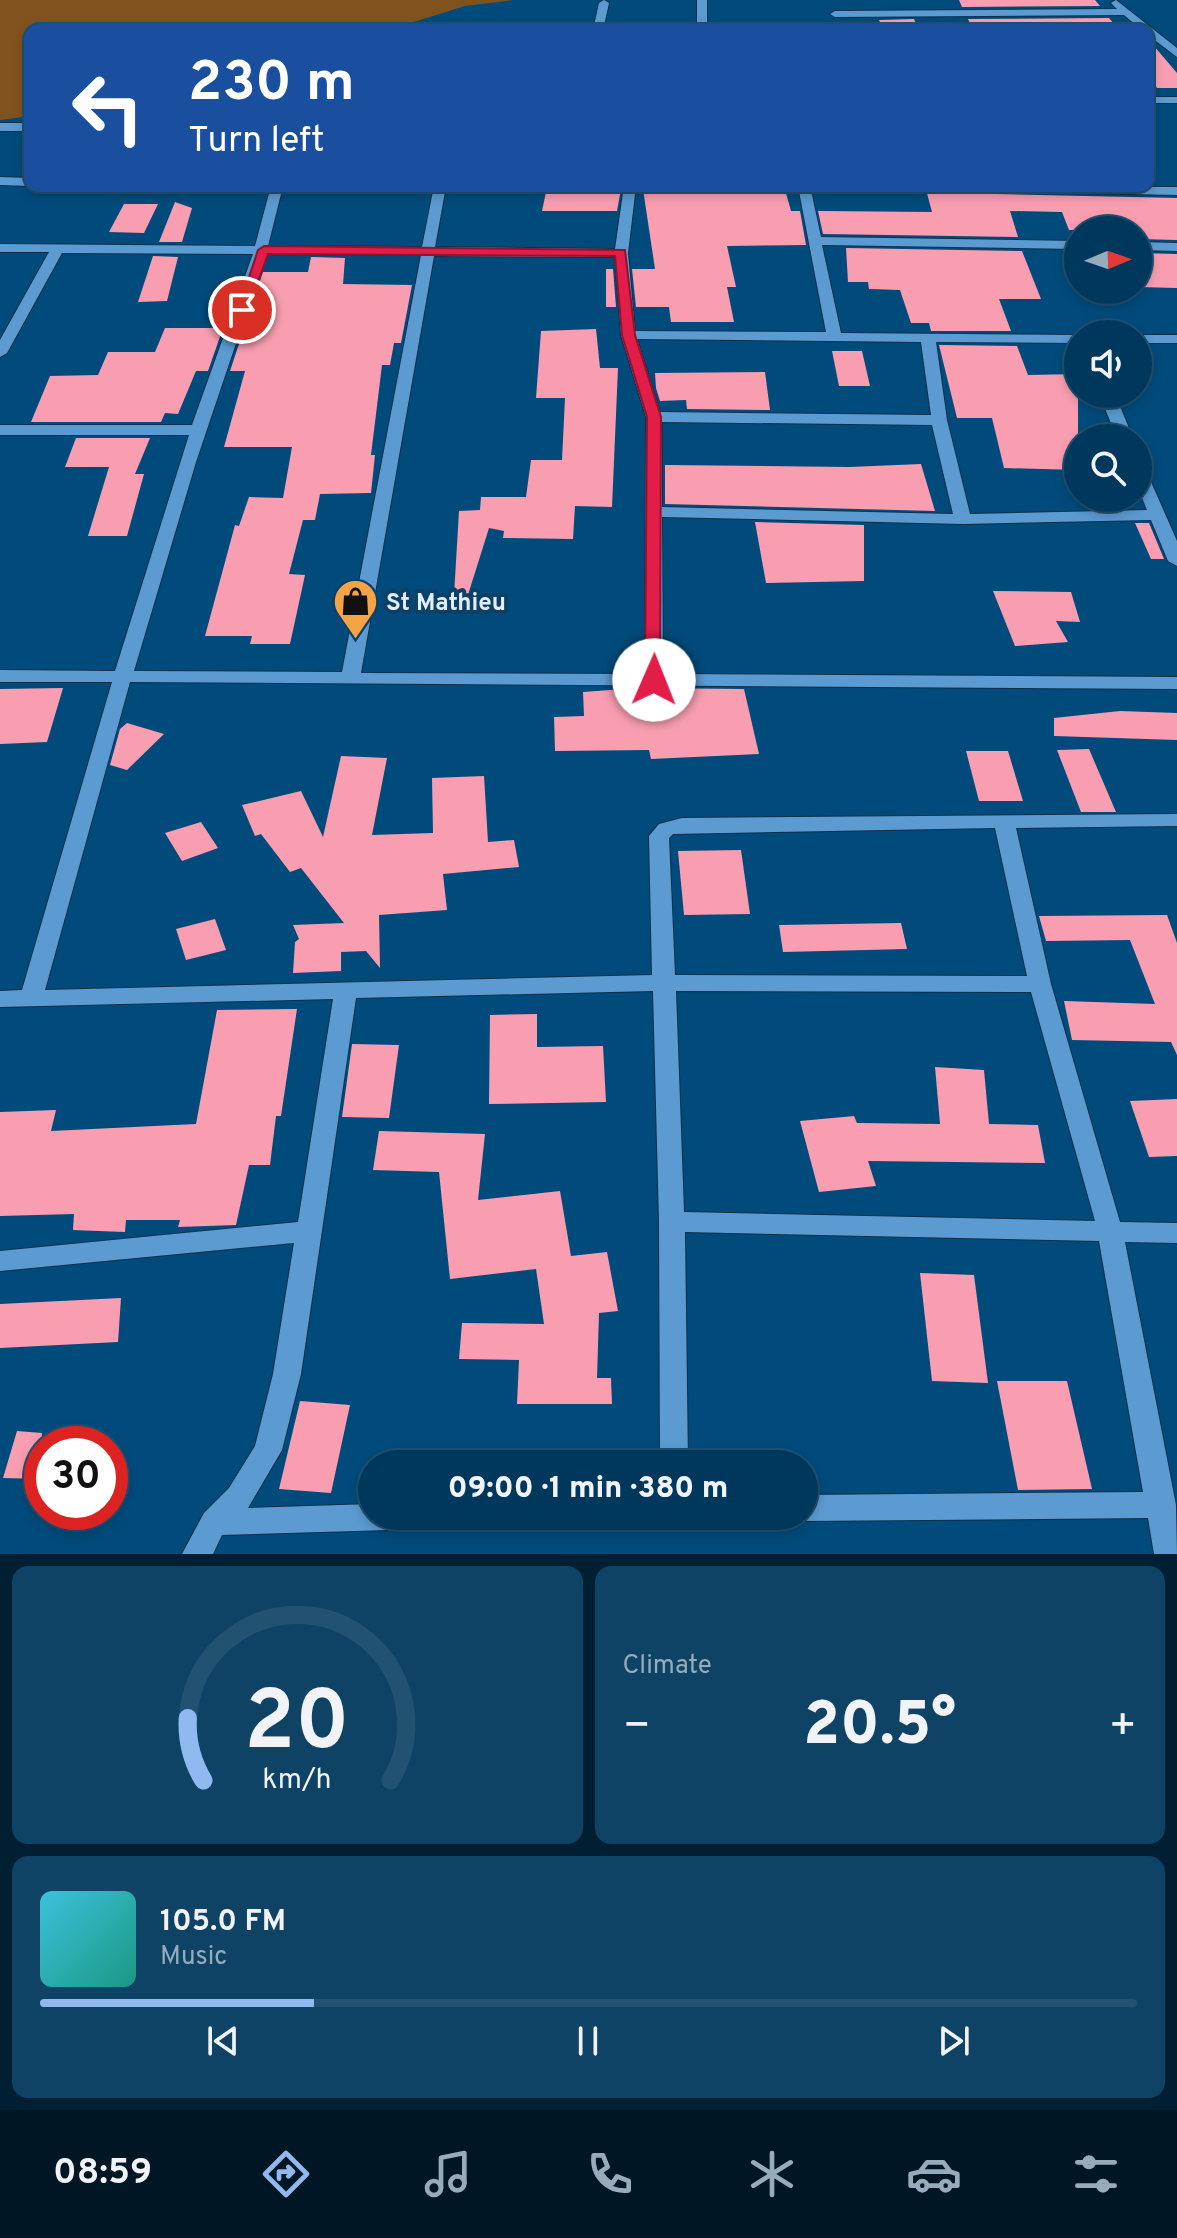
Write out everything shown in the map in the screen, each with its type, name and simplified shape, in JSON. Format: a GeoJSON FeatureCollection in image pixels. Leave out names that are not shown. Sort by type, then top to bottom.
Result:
{"type":"FeatureCollection","features":[{"type":"Feature","properties":{"kind":"street"},"geometry":{"type":"LineString","coordinates":[[702,0],[702,24]]}},
{"type":"Feature","properties":{"kind":"street"},"geometry":{"type":"LineString","coordinates":[[831,0],[838,24]]}},
{"type":"Feature","properties":{"kind":"street"},"geometry":{"type":"LineString","coordinates":[[1113,0],[1141,24]]}},
{"type":"Feature","properties":{"kind":"street"},"geometry":{"type":"LineString","coordinates":[[599,24],[604,3]]}},
{"type":"Feature","properties":{"kind":"street"},"geometry":{"type":"LineString","coordinates":[[835,14],[1126,12]]}},
{"type":"Feature","properties":{"kind":"street"},"geometry":{"type":"LineString","coordinates":[[1154,35],[1175,51]]}},
{"type":"Feature","properties":{"kind":"street"},"geometry":{"type":"LineString","coordinates":[[1154,49],[1175,51]]}},
{"type":"Feature","properties":{"kind":"street"},"geometry":{"type":"LineString","coordinates":[[1154,100],[1177,100]]}},
{"type":"Feature","properties":{"kind":"street"},"geometry":{"type":"LineString","coordinates":[[0,127],[24,127]]}},
{"type":"Feature","properties":{"kind":"street"},"geometry":{"type":"LineString","coordinates":[[0,181],[24,182]]}},
{"type":"Feature","properties":{"kind":"street"},"geometry":{"type":"LineString","coordinates":[[1154,190],[1177,191]]}},
{"type":"Feature","properties":{"kind":"street"},"geometry":{"type":"LineString","coordinates":[[32,997],[120,677],[198,430],[264,250],[276,192]]}},
{"type":"Feature","properties":{"kind":"street"},"geometry":{"type":"LineString","coordinates":[[350,680],[439,192]]}},
{"type":"Feature","properties":{"kind":"street"},"geometry":{"type":"LineString","coordinates":[[629,192],[621,253],[628,335],[654,417],[654,680]]}},
{"type":"Feature","properties":{"kind":"street"},"geometry":{"type":"LineString","coordinates":[[805,192],[834,336]]}},
{"type":"Feature","properties":{"kind":"street"},"geometry":{"type":"LineString","coordinates":[[815,241],[1064,245]]}},
{"type":"Feature","properties":{"kind":"street"},"geometry":{"type":"LineString","coordinates":[[1152,246],[1177,247]]}},
{"type":"Feature","properties":{"kind":"street"},"geometry":{"type":"LineString","coordinates":[[0,248],[621,253]]}},
{"type":"Feature","properties":{"kind":"street"},"geometry":{"type":"LineString","coordinates":[[0,353],[58,248]]}},
{"type":"Feature","properties":{"kind":"street"},"geometry":{"type":"LineString","coordinates":[[628,335],[1064,339]]}},
{"type":"Feature","properties":{"kind":"street"},"geometry":{"type":"LineString","coordinates":[[928,337],[939,420],[963,519]]}},
{"type":"Feature","properties":{"kind":"street"},"geometry":{"type":"LineString","coordinates":[[1152,339],[1177,339]]}},
{"type":"Feature","properties":{"kind":"street"},"geometry":{"type":"LineString","coordinates":[[654,417],[939,420]]}},
{"type":"Feature","properties":{"kind":"street"},"geometry":{"type":"LineString","coordinates":[[0,430],[198,430]]}},
{"type":"Feature","properties":{"kind":"street"},"geometry":{"type":"LineString","coordinates":[[1152,503],[1177,561]]}},
{"type":"Feature","properties":{"kind":"street"},"geometry":{"type":"LineString","coordinates":[[656,512],[963,519],[1157,515]]}},
{"type":"Feature","properties":{"kind":"street"},"geometry":{"type":"LineString","coordinates":[[0,676],[1177,683]]}},
{"type":"Feature","properties":{"kind":"street"},"geometry":{"type":"LineString","coordinates":[[674,1450],[672,1222],[659,836],[666,829],[682,825],[1005,825],[1177,820]]}},
{"type":"Feature","properties":{"kind":"street"},"geometry":{"type":"LineString","coordinates":[[1005,825],[1040,984],[1111,1234],[1169,1554]]}},
{"type":"Feature","properties":{"kind":"street"},"geometry":{"type":"LineString","coordinates":[[0,999],[664,983],[1040,984]]}},
{"type":"Feature","properties":{"kind":"street"},"geometry":{"type":"LineString","coordinates":[[197,1554],[214,1522],[239,1497],[268,1450],[287,1374],[346,991]]}},
{"type":"Feature","properties":{"kind":"street"},"geometry":{"type":"LineString","coordinates":[[672,1222],[1111,1234],[1177,1233]]}},
{"type":"Feature","properties":{"kind":"street"},"geometry":{"type":"LineString","coordinates":[[0,1261],[310,1231]]}},
{"type":"Feature","properties":{"kind":"street"},"geometry":{"type":"LineString","coordinates":[[818,1508],[1161,1505]]}},
{"type":"Feature","properties":{"kind":"street"},"geometry":{"type":"LineString","coordinates":[[214,1522],[358,1518]]}},
{"type":"Feature","properties":{"kind":"shaded area"},"geometry":{"type":"Polygon","coordinates":[[[0,0],[513,0],[465,6],[407,24],[24,24],[24,117],[0,120],[0,0]]]}},
{"type":"Feature","properties":{"kind":"building"},"geometry":{"type":"Polygon","coordinates":[[[959,0],[1095,0],[1100,6],[962,7],[959,0]]]}},
{"type":"Feature","properties":{"kind":"building"},"geometry":{"type":"Polygon","coordinates":[[[1109,18],[1114,24],[970,24],[968,19],[1109,18]]]}},
{"type":"Feature","properties":{"kind":"building"},"geometry":{"type":"Polygon","coordinates":[[[914,19],[916,24],[881,24],[879,20],[914,19]]]}},
{"type":"Feature","properties":{"kind":"building"},"geometry":{"type":"Polygon","coordinates":[[[1154,46],[1177,73],[1177,88],[1157,88],[1154,84],[1154,46]]]}},
{"type":"Feature","properties":{"kind":"building"},"geometry":{"type":"Polygon","coordinates":[[[546,192],[620,192],[617,211],[542,211],[546,192]]]}},
{"type":"Feature","properties":{"kind":"building"},"geometry":{"type":"Polygon","coordinates":[[[643,192],[786,192],[791,211],[800,211],[806,245],[727,246],[736,287],[727,287],[734,322],[671,322],[669,307],[636,307],[632,269],[655,269],[643,192]]]}},
{"type":"Feature","properties":{"kind":"building"},"geometry":{"type":"Polygon","coordinates":[[[927,192],[1177,198],[1177,240],[1152,239],[1152,216],[1064,217],[1062,212],[1010,211],[1018,237],[823,234],[818,211],[932,212],[927,192]]]}},
{"type":"Feature","properties":{"kind":"building"},"geometry":{"type":"Polygon","coordinates":[[[175,202],[192,208],[182,242],[159,242],[175,202]]]}},
{"type":"Feature","properties":{"kind":"building"},"geometry":{"type":"Polygon","coordinates":[[[124,204],[158,204],[144,233],[109,232],[124,204]]]}},
{"type":"Feature","properties":{"kind":"building"},"geometry":{"type":"Polygon","coordinates":[[[846,248],[1022,251],[1041,299],[999,299],[1011,331],[931,331],[929,323],[911,323],[900,290],[869,289],[868,282],[848,282],[846,248]]]}},
{"type":"Feature","properties":{"kind":"building"},"geometry":{"type":"Polygon","coordinates":[[[1152,253],[1177,254],[1177,288],[1152,287],[1152,253]]]}},
{"type":"Feature","properties":{"kind":"building"},"geometry":{"type":"Polygon","coordinates":[[[153,256],[178,257],[167,301],[138,302],[153,256]]]}},
{"type":"Feature","properties":{"kind":"building"},"geometry":{"type":"Polygon","coordinates":[[[311,257],[345,258],[343,284],[412,285],[401,343],[394,343],[390,365],[382,365],[371,455],[375,455],[371,493],[320,494],[315,520],[303,520],[289,574],[305,575],[290,644],[250,644],[252,636],[205,636],[235,525],[239,526],[249,497],[283,498],[292,447],[224,447],[245,371],[230,371],[263,272],[308,272],[311,257]]]}},
{"type":"Feature","properties":{"kind":"building"},"geometry":{"type":"Polygon","coordinates":[[[606,269],[613,269],[616,307],[606,307],[606,269]]]}},
{"type":"Feature","properties":{"kind":"building"},"geometry":{"type":"Polygon","coordinates":[[[165,328],[223,328],[208,371],[196,371],[178,414],[165,413],[161,422],[31,422],[50,376],[98,375],[108,352],[155,352],[165,328]]]}},
{"type":"Feature","properties":{"kind":"building"},"geometry":{"type":"Polygon","coordinates":[[[596,329],[600,368],[618,368],[612,507],[575,506],[573,539],[503,538],[504,531],[489,528],[462,614],[453,612],[459,511],[480,510],[481,497],[526,497],[531,460],[562,460],[565,398],[536,398],[541,331],[596,329]]]}},
{"type":"Feature","properties":{"kind":"building"},"geometry":{"type":"Polygon","coordinates":[[[939,345],[1017,346],[1028,375],[1064,374],[1064,408],[1078,408],[1078,424],[1064,424],[1064,470],[1004,468],[992,418],[957,418],[939,345]]]}},
{"type":"Feature","properties":{"kind":"building"},"geometry":{"type":"Polygon","coordinates":[[[832,351],[862,351],[870,386],[839,386],[832,351]]]}},
{"type":"Feature","properties":{"kind":"building"},"geometry":{"type":"Polygon","coordinates":[[[765,372],[770,410],[687,409],[686,400],[660,401],[656,388],[655,373],[765,372]]]}},
{"type":"Feature","properties":{"kind":"building"},"geometry":{"type":"Polygon","coordinates":[[[76,438],[150,438],[135,474],[144,474],[127,536],[88,536],[109,467],[65,467],[76,438]]]}},
{"type":"Feature","properties":{"kind":"building"},"geometry":{"type":"Polygon","coordinates":[[[921,464],[935,511],[665,504],[665,465],[849,467],[921,464]]]}},
{"type":"Feature","properties":{"kind":"building"},"geometry":{"type":"Polygon","coordinates":[[[755,522],[864,525],[864,581],[766,583],[755,522]]]}},
{"type":"Feature","properties":{"kind":"building"},"geometry":{"type":"Polygon","coordinates":[[[1135,523],[1149,523],[1164,559],[1151,559],[1135,523]]]}},
{"type":"Feature","properties":{"kind":"building"},"geometry":{"type":"Polygon","coordinates":[[[993,591],[1071,592],[1080,622],[1056,621],[1068,642],[1015,646],[993,591]]]}},
{"type":"Feature","properties":{"kind":"building"},"geometry":{"type":"Polygon","coordinates":[[[63,688],[47,742],[0,744],[0,689],[63,688]]]}},
{"type":"Feature","properties":{"kind":"building"},"geometry":{"type":"Polygon","coordinates":[[[637,688],[744,689],[759,754],[651,759],[649,750],[555,751],[554,717],[584,716],[583,692],[637,688]]]}},
{"type":"Feature","properties":{"kind":"building"},"geometry":{"type":"Polygon","coordinates":[[[1120,711],[1177,713],[1177,740],[1054,736],[1054,718],[1120,711]]]}},
{"type":"Feature","properties":{"kind":"building"},"geometry":{"type":"Polygon","coordinates":[[[127,723],[164,734],[127,770],[110,765],[120,729],[127,723]]]}},
{"type":"Feature","properties":{"kind":"building"},"geometry":{"type":"Polygon","coordinates":[[[1089,749],[1116,812],[1081,812],[1057,750],[1089,749]]]}},
{"type":"Feature","properties":{"kind":"building"},"geometry":{"type":"Polygon","coordinates":[[[966,751],[1008,751],[1023,801],[979,801],[966,751]]]}},
{"type":"Feature","properties":{"kind":"building"},"geometry":{"type":"Polygon","coordinates":[[[341,756],[387,758],[372,835],[433,833],[432,778],[484,776],[488,842],[514,840],[519,867],[443,874],[447,910],[379,915],[380,968],[366,951],[341,952],[341,971],[293,973],[295,942],[299,939],[293,925],[344,923],[301,868],[290,872],[261,834],[255,836],[242,805],[301,791],[323,837],[341,756]]]}},
{"type":"Feature","properties":{"kind":"building"},"geometry":{"type":"Polygon","coordinates":[[[201,822],[218,848],[182,861],[165,833],[201,822]]]}},
{"type":"Feature","properties":{"kind":"building"},"geometry":{"type":"Polygon","coordinates":[[[741,850],[750,914],[684,915],[678,851],[741,850]]]}},
{"type":"Feature","properties":{"kind":"building"},"geometry":{"type":"Polygon","coordinates":[[[1167,915],[1177,943],[1177,1055],[1171,1042],[1072,1040],[1064,1001],[1155,1004],[1130,940],[1046,941],[1039,916],[1167,915]]]}},
{"type":"Feature","properties":{"kind":"building"},"geometry":{"type":"Polygon","coordinates":[[[215,919],[226,950],[186,960],[176,929],[215,919]]]}},
{"type":"Feature","properties":{"kind":"building"},"geometry":{"type":"Polygon","coordinates":[[[901,923],[907,949],[783,952],[779,925],[901,923]]]}},
{"type":"Feature","properties":{"kind":"building"},"geometry":{"type":"Polygon","coordinates":[[[297,1009],[281,1116],[276,1116],[270,1165],[249,1165],[236,1225],[178,1227],[180,1220],[126,1220],[125,1232],[73,1230],[74,1214],[0,1216],[0,1112],[56,1110],[51,1131],[196,1124],[217,1010],[297,1009]]]}},
{"type":"Feature","properties":{"kind":"building"},"geometry":{"type":"Polygon","coordinates":[[[537,1014],[537,1047],[603,1046],[606,1102],[489,1104],[490,1015],[537,1014]]]}},
{"type":"Feature","properties":{"kind":"building"},"geometry":{"type":"Polygon","coordinates":[[[352,1044],[399,1045],[389,1118],[342,1117],[352,1044]]]}},
{"type":"Feature","properties":{"kind":"building"},"geometry":{"type":"Polygon","coordinates":[[[935,1067],[984,1070],[989,1124],[1038,1125],[1045,1163],[868,1161],[876,1186],[819,1192],[800,1121],[854,1116],[857,1123],[940,1124],[935,1067]]]}},
{"type":"Feature","properties":{"kind":"building"},"geometry":{"type":"Polygon","coordinates":[[[1177,1099],[1177,1156],[1149,1157],[1130,1101],[1177,1099]]]}},
{"type":"Feature","properties":{"kind":"building"},"geometry":{"type":"Polygon","coordinates":[[[379,1131],[485,1134],[478,1200],[560,1191],[571,1256],[607,1252],[618,1311],[599,1313],[597,1378],[611,1378],[612,1404],[517,1404],[519,1360],[459,1359],[462,1323],[544,1324],[536,1269],[450,1279],[439,1172],[373,1170],[379,1131]]]}},
{"type":"Feature","properties":{"kind":"building"},"geometry":{"type":"Polygon","coordinates":[[[920,1273],[974,1275],[988,1383],[932,1381],[920,1273]]]}},
{"type":"Feature","properties":{"kind":"building"},"geometry":{"type":"Polygon","coordinates":[[[121,1298],[118,1342],[0,1348],[0,1304],[121,1298]]]}},
{"type":"Feature","properties":{"kind":"building"},"geometry":{"type":"Polygon","coordinates":[[[997,1381],[1067,1381],[1092,1489],[1018,1490],[997,1381]]]}},
{"type":"Feature","properties":{"kind":"building"},"geometry":{"type":"Polygon","coordinates":[[[300,1401],[350,1405],[331,1493],[279,1489],[300,1401]]]}},
{"type":"Feature","properties":{"kind":"building"},"geometry":{"type":"Polygon","coordinates":[[[17,1431],[24,1432],[24,1479],[3,1478],[17,1431]]]}},
{"type":"Feature","properties":{"kind":"place","name":"St Mathieu"},"geometry":{"type":"Point","coordinates":[355,641]}},
{"type":"Feature","properties":{"kind":"route"},"geometry":{"type":"LineString","coordinates":[[242,310],[264,250],[621,253],[628,335],[654,417],[654,680]]}}]}
